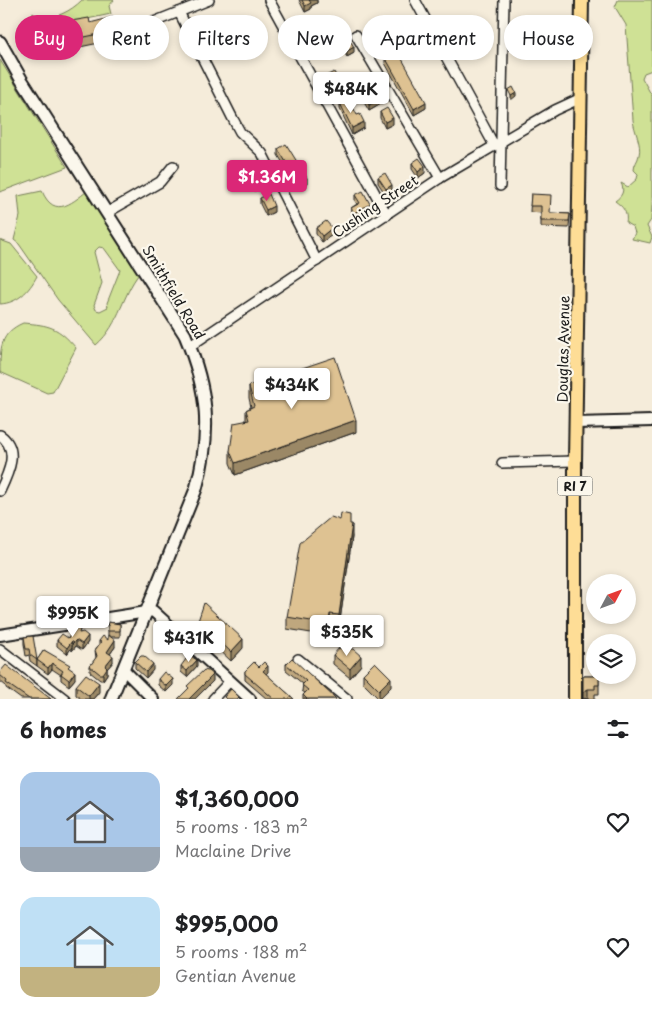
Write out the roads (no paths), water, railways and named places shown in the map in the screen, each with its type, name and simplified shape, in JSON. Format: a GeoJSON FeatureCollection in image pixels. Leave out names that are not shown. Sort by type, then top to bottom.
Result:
{"type":"FeatureCollection","features":[{"type":"Feature","properties":{"kind":"main road","name":"Douglas Avenue"},"geometry":{"type":"LineString","coordinates":[[575,699],[575,461],[582,0]]}},
{"type":"Feature","properties":{"kind":"main road","name":"Smithfield Road"},"geometry":{"type":"LineString","coordinates":[[0,42],[21,79],[108,212],[190,346],[198,367],[205,400],[207,427],[203,462],[180,530],[110,699]]}},
{"type":"Feature","properties":{"kind":"street"},"geometry":{"type":"LineString","coordinates":[[169,16],[209,0]]}},
{"type":"Feature","properties":{"kind":"street"},"geometry":{"type":"LineString","coordinates":[[269,0],[387,215]]}},
{"type":"Feature","properties":{"kind":"street"},"geometry":{"type":"LineString","coordinates":[[415,0],[498,143]]}},
{"type":"Feature","properties":{"kind":"street"},"geometry":{"type":"LineString","coordinates":[[500,186],[498,143],[504,0]]}},
{"type":"Feature","properties":{"kind":"street"},"geometry":{"type":"LineString","coordinates":[[179,12],[233,120],[266,160],[318,261]]}},
{"type":"Feature","properties":{"kind":"street"},"geometry":{"type":"LineString","coordinates":[[356,35],[440,178]]}},
{"type":"Feature","properties":{"kind":"street","name":"Cushing Street"},"geometry":{"type":"LineString","coordinates":[[190,346],[440,178],[498,143],[581,98]]}},
{"type":"Feature","properties":{"kind":"street"},"geometry":{"type":"LineString","coordinates":[[108,212],[160,182],[173,166]]}},
{"type":"Feature","properties":{"kind":"street"},"geometry":{"type":"LineString","coordinates":[[576,423],[652,421]]}},
{"type":"Feature","properties":{"kind":"street"},"geometry":{"type":"LineString","coordinates":[[0,435],[10,443],[13,452],[0,491]]}},
{"type":"Feature","properties":{"kind":"street"},"geometry":{"type":"LineString","coordinates":[[502,462],[575,461]]}},
{"type":"Feature","properties":{"kind":"street"},"geometry":{"type":"LineString","coordinates":[[0,635],[153,611],[250,699]]}},
{"type":"Feature","properties":{"kind":"street"},"geometry":{"type":"LineString","coordinates":[[0,649],[65,699]]}},
{"type":"Feature","properties":{"kind":"street"},"geometry":{"type":"LineString","coordinates":[[298,659],[347,699]]}},
{"type":"Feature","properties":{"kind":"street"},"geometry":{"type":"LineString","coordinates":[[122,669],[153,699]]}},
{"type":"Feature","properties":{"kind":"street"},"geometry":{"type":"LineString","coordinates":[[213,699],[230,681]]}}]}
